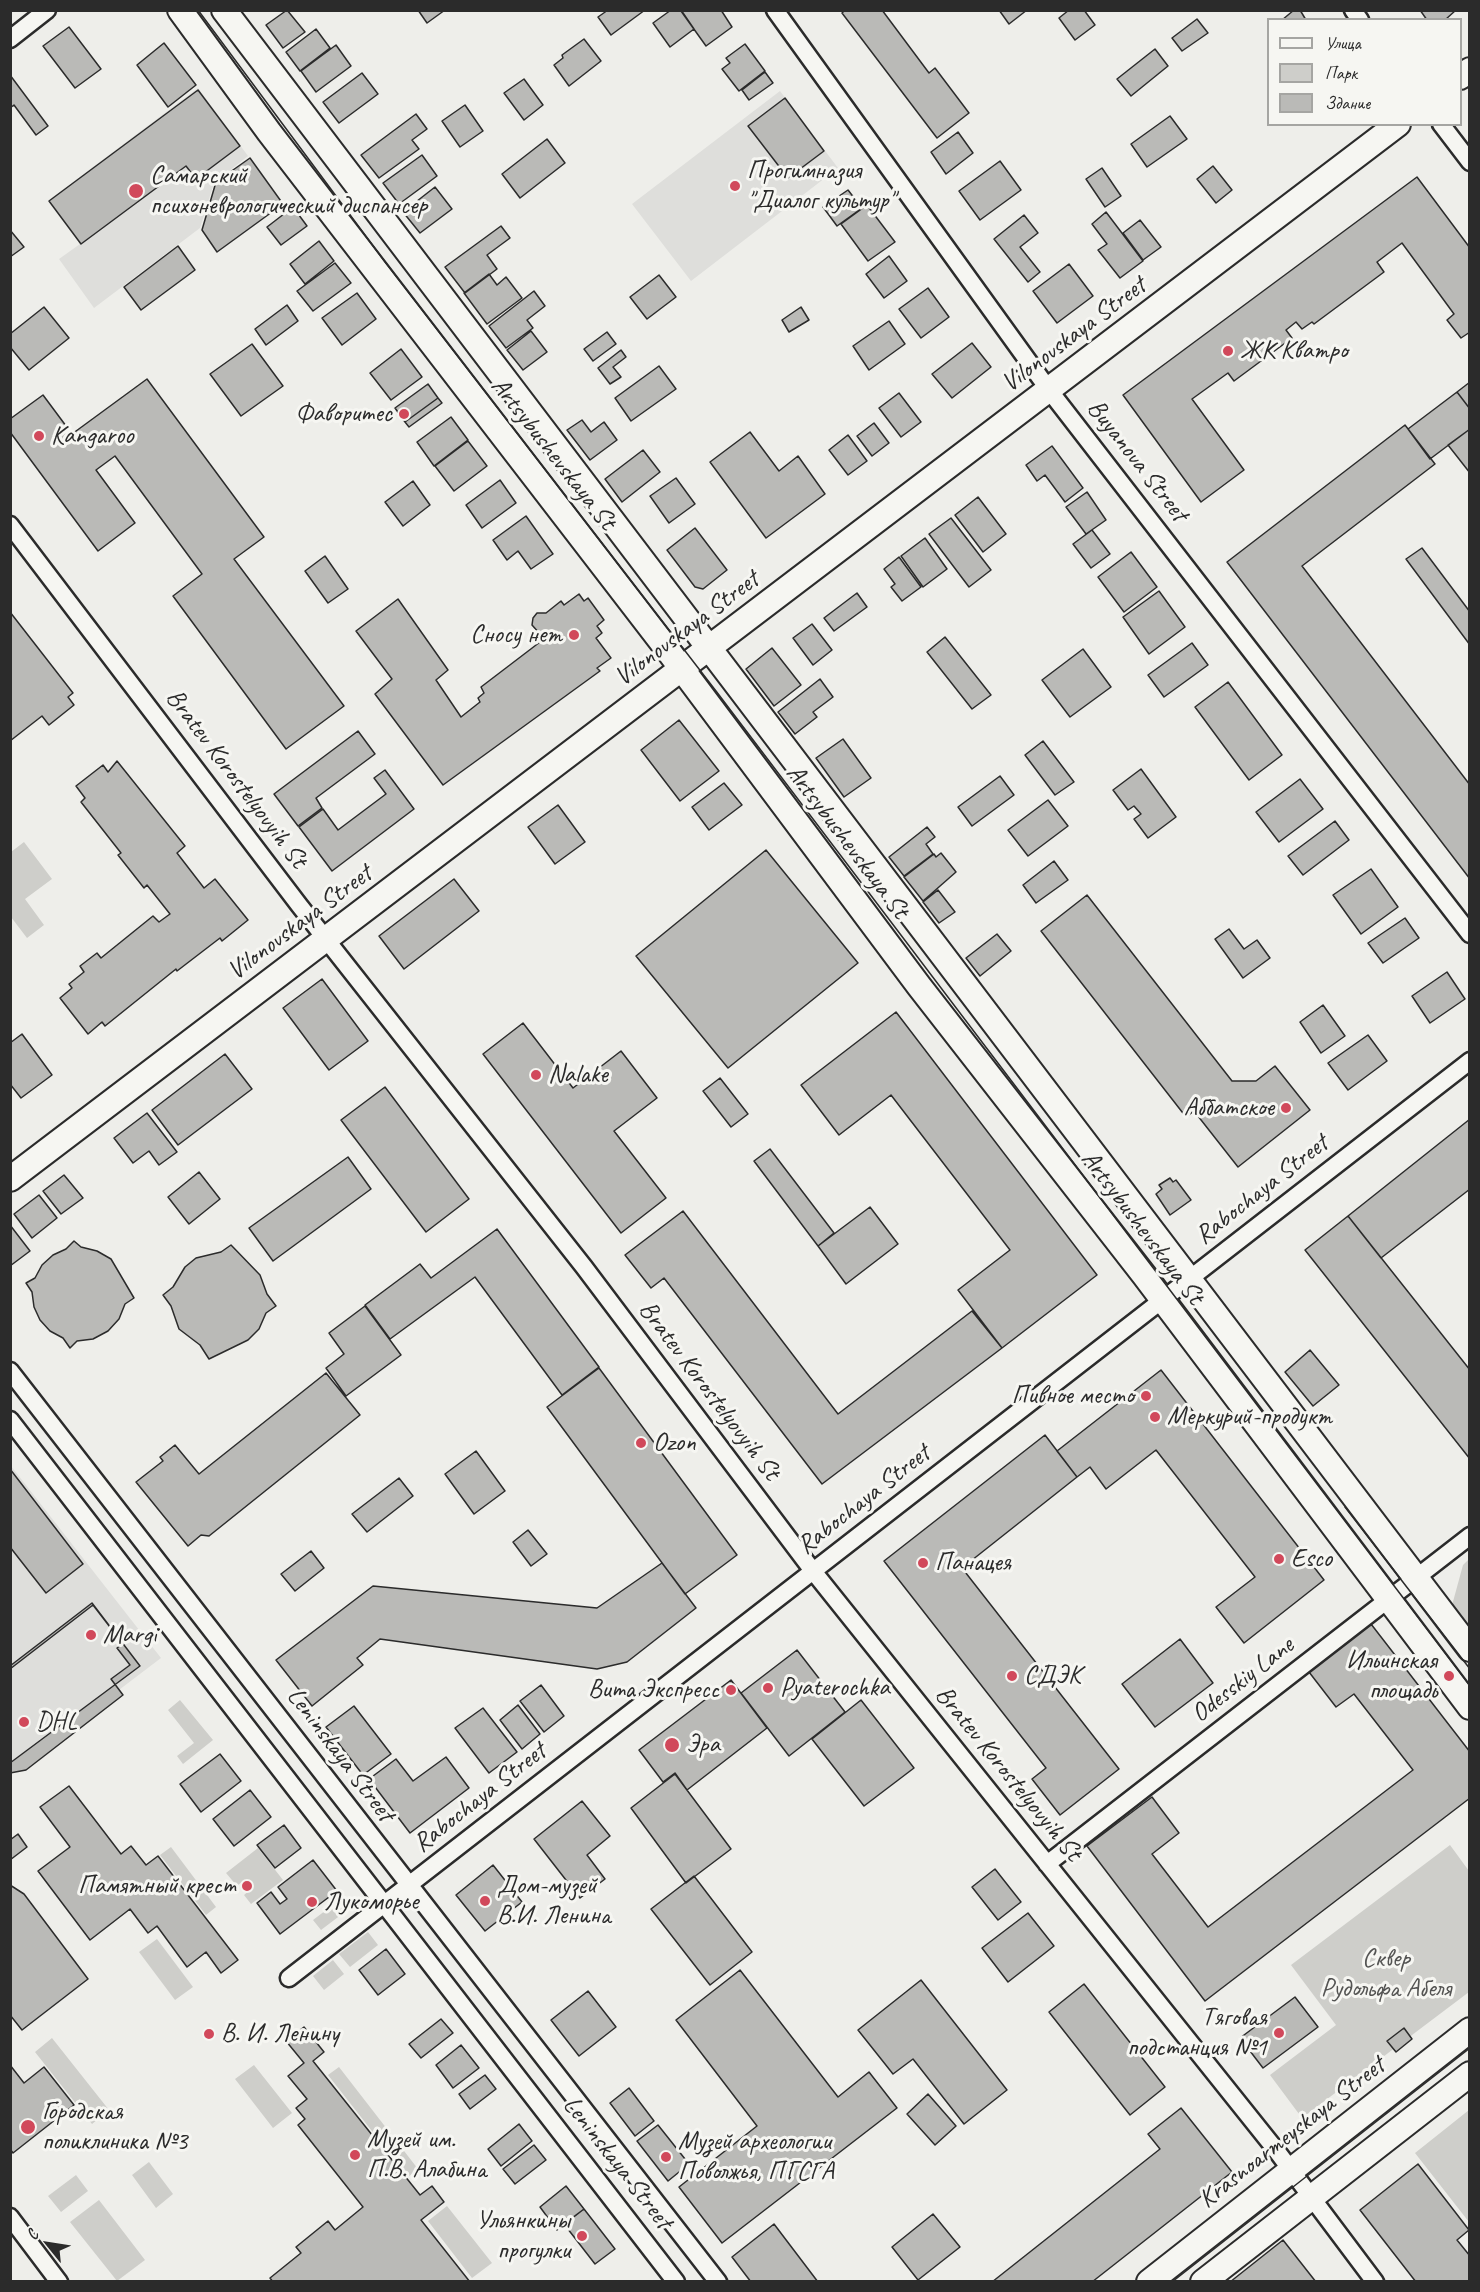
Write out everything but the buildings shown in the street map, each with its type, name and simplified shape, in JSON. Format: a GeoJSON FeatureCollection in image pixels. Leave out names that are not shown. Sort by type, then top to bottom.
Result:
{"type":"FeatureCollection","features":[{"type":"Feature","properties":{"kind":"main road","name":"Artsybushevskaya St"},"geometry":{"type":"LineString","coordinates":[[180,10],[269,132],[681,669],[912,976],[1162,1300],[1470,1707]]}},
{"type":"Feature","properties":{"kind":"main road","name":"Artsybushevskaya St"},"geometry":{"type":"LineString","coordinates":[[224,10],[1470,1649]]}},
{"type":"Feature","properties":{"kind":"main road","name":"Vilonovskaya Street"},"geometry":{"type":"LineString","coordinates":[[10,1179],[1395,126]]}},
{"type":"Feature","properties":{"kind":"main road","name":"Krasnoarmeyskaya Street"},"geometry":{"type":"LineString","coordinates":[[1149,2282],[1470,2030]]}},
{"type":"Feature","properties":{"kind":"main road"},"geometry":{"type":"LineString","coordinates":[[1203,2282],[1470,2074]]}},
{"type":"Feature","properties":{"kind":"street"},"geometry":{"type":"LineString","coordinates":[[10,39],[48,10]]}},
{"type":"Feature","properties":{"kind":"street","name":"Buyanova Street"},"geometry":{"type":"LineString","coordinates":[[775,10],[1049,390],[1470,934]]}},
{"type":"Feature","properties":{"kind":"street"},"geometry":{"type":"LineString","coordinates":[[1443,126],[1470,162]]}},
{"type":"Feature","properties":{"kind":"street","name":"Bratev Korostelyovyih St"},"geometry":{"type":"LineString","coordinates":[[10,525],[326,939],[584,1267],[813,1571],[1291,2170],[1375,2282]]}},
{"type":"Feature","properties":{"kind":"street","name":"Rabochaya Street"},"geometry":{"type":"LineString","coordinates":[[289,1978],[1470,1061]]}},
{"type":"Feature","properties":{"kind":"street","name":"Leninskaya Street"},"geometry":{"type":"LineString","coordinates":[[10,1371],[245,1672],[407,1887],[718,2282]]}},
{"type":"Feature","properties":{"kind":"street","name":"Leninskaya Street"},"geometry":{"type":"LineString","coordinates":[[10,1420],[221,1690],[676,2282]]}},
{"type":"Feature","properties":{"kind":"street","name":"Odesskiy Lane"},"geometry":{"type":"LineString","coordinates":[[1047,1864],[1470,1536]]}},
{"type":"Feature","properties":{"kind":"street"},"geometry":{"type":"LineString","coordinates":[[10,2217],[59,2282]]}},
{"type":"Feature","properties":{"kind":"shaded area","name":"Самарский психоневрологический диспансер"},"geometry":{"type":"Polygon","coordinates":[[[198,88],[248,156],[214,183],[200,228],[94,308],[59,259],[80,244],[49,200],[198,88]]]}},
{"type":"Feature","properties":{"kind":"shaded area","name":"Прогимназия \"Диалог культур\""},"geometry":{"type":"Polygon","coordinates":[[[780,91],[838,168],[691,281],[632,204],[780,91]]]}},
{"type":"Feature","properties":{"kind":"shaded area"},"geometry":{"type":"Polygon","coordinates":[[[11,1466],[161,1658],[11,1772],[11,1466]]]}},
{"type":"Feature","properties":{"kind":"green space"},"geometry":{"type":"Polygon","coordinates":[[[24,842],[52,879],[25,899],[44,925],[27,938],[11,917],[11,852],[24,842]]]}},
{"type":"Feature","properties":{"kind":"green space","name":"Ильинская площадь"},"geometry":{"type":"Polygon","coordinates":[[[1469,1559],[1469,1632],[1451,1609],[1463,1565],[1469,1559]]]}},
{"type":"Feature","properties":{"kind":"green space"},"geometry":{"type":"Polygon","coordinates":[[[180,1700],[213,1740],[183,1764],[177,1756],[194,1743],[168,1710],[180,1700]]]}},
{"type":"Feature","properties":{"kind":"green space","name":"Сквер Рудольфа Абеля"},"geometry":{"type":"Polygon","coordinates":[[[1450,1845],[1469,1871],[1469,1992],[1302,2118],[1270,2075],[1336,2025],[1291,1965],[1450,1845]]]}},
{"type":"Feature","properties":{"kind":"green space"},"geometry":{"type":"Polygon","coordinates":[[[171,1847],[216,1907],[206,1915],[160,1855],[171,1847]]]}},
{"type":"Feature","properties":{"kind":"green space"},"geometry":{"type":"Polygon","coordinates":[[[258,1848],[283,1880],[251,1904],[244,1895],[250,1890],[250,1883],[243,1881],[237,1886],[226,1873],[258,1848]]]}},
{"type":"Feature","properties":{"kind":"green space"},"geometry":{"type":"Polygon","coordinates":[[[342,1898],[350,1908],[321,1930],[313,1920],[342,1898]]]}},
{"type":"Feature","properties":{"kind":"green space"},"geometry":{"type":"Polygon","coordinates":[[[368,1932],[378,1945],[350,1967],[339,1954],[368,1932]]]}},
{"type":"Feature","properties":{"kind":"green space"},"geometry":{"type":"Polygon","coordinates":[[[157,1939],[193,1987],[175,2000],[139,1952],[157,1939]]]}},
{"type":"Feature","properties":{"kind":"green space"},"geometry":{"type":"Polygon","coordinates":[[[333,1960],[344,1974],[324,1990],[313,1976],[333,1960]]]}},
{"type":"Feature","properties":{"kind":"green space"},"geometry":{"type":"Polygon","coordinates":[[[52,2038],[109,2110],[92,2124],[35,2052],[52,2038]]]}},
{"type":"Feature","properties":{"kind":"green space"},"geometry":{"type":"Polygon","coordinates":[[[254,2065],[292,2113],[273,2128],[235,2079],[254,2065]]]}},
{"type":"Feature","properties":{"kind":"green space"},"geometry":{"type":"Polygon","coordinates":[[[339,2067],[418,2169],[408,2177],[328,2075],[339,2067]]]}},
{"type":"Feature","properties":{"kind":"green space"},"geometry":{"type":"Polygon","coordinates":[[[1469,2110],[1469,2222],[1415,2153],[1469,2110]]]}},
{"type":"Feature","properties":{"kind":"green space"},"geometry":{"type":"Polygon","coordinates":[[[149,2162],[173,2194],[156,2208],[132,2175],[149,2162]]]}},
{"type":"Feature","properties":{"kind":"green space"},"geometry":{"type":"Polygon","coordinates":[[[76,2175],[88,2191],[61,2212],[48,2196],[76,2175]]]}},
{"type":"Feature","properties":{"kind":"green space"},"geometry":{"type":"Polygon","coordinates":[[[99,2200],[145,2260],[117,2281],[70,2222],[99,2200]]]}},
{"type":"Feature","properties":{"kind":"green space"},"geometry":{"type":"Polygon","coordinates":[[[447,2206],[492,2263],[472,2278],[428,2221],[447,2206]]]}},
{"type":"Feature","properties":{"kind":"tram line"},"geometry":{"type":"LineString","coordinates":[[198,10],[385,262],[716,691],[1470,1686]]}},
{"type":"Feature","properties":{"kind":"tram line"},"geometry":{"type":"LineString","coordinates":[[1345,1507],[1470,1669]]}},
{"type":"Feature","properties":{"kind":"tram line"},"geometry":{"type":"LineString","coordinates":[[1172,2282],[1470,2048]]}},
{"type":"Feature","properties":{"kind":"place","name":"Прогимназия \"Диалог культур\""},"geometry":{"type":"Point","coordinates":[735,186]}},
{"type":"Feature","properties":{"kind":"place","name":"Самарский психоневрологический диспансер"},"geometry":{"type":"Point","coordinates":[136,191]}},
{"type":"Feature","properties":{"kind":"place","name":"ЖК Кватро"},"geometry":{"type":"Point","coordinates":[1228,351]}},
{"type":"Feature","properties":{"kind":"place","name":"Фаворитес"},"geometry":{"type":"Point","coordinates":[404,414]}},
{"type":"Feature","properties":{"kind":"place","name":"Kangaroo"},"geometry":{"type":"Point","coordinates":[39,436]}},
{"type":"Feature","properties":{"kind":"place","name":"Сносу нет"},"geometry":{"type":"Point","coordinates":[574,635]}},
{"type":"Feature","properties":{"kind":"place","name":"Nalake"},"geometry":{"type":"Point","coordinates":[536,1075]}},
{"type":"Feature","properties":{"kind":"place","name":"Аббатское"},"geometry":{"type":"Point","coordinates":[1286,1108]}},
{"type":"Feature","properties":{"kind":"place","name":"Пивное место"},"geometry":{"type":"Point","coordinates":[1146,1396]}},
{"type":"Feature","properties":{"kind":"place","name":"Меркурий-продукт"},"geometry":{"type":"Point","coordinates":[1155,1417]}},
{"type":"Feature","properties":{"kind":"place","name":"Ozon"},"geometry":{"type":"Point","coordinates":[641,1443]}},
{"type":"Feature","properties":{"kind":"place","name":"Esco"},"geometry":{"type":"Point","coordinates":[1279,1559]}},
{"type":"Feature","properties":{"kind":"place","name":"Панацея"},"geometry":{"type":"Point","coordinates":[923,1563]}},
{"type":"Feature","properties":{"kind":"place","name":"Margi"},"geometry":{"type":"Point","coordinates":[91,1635]}},
{"type":"Feature","properties":{"kind":"place","name":"СДЭК"},"geometry":{"type":"Point","coordinates":[1012,1676]}},
{"type":"Feature","properties":{"kind":"place","name":"Ильинская площадь"},"geometry":{"type":"Point","coordinates":[1449,1676]}},
{"type":"Feature","properties":{"kind":"place","name":"Pyaterochka"},"geometry":{"type":"Point","coordinates":[768,1688]}},
{"type":"Feature","properties":{"kind":"place","name":"Вита Экспресс"},"geometry":{"type":"Point","coordinates":[731,1690]}},
{"type":"Feature","properties":{"kind":"place","name":"DHL"},"geometry":{"type":"Point","coordinates":[24,1722]}},
{"type":"Feature","properties":{"kind":"place","name":"Эра"},"geometry":{"type":"Point","coordinates":[672,1745]}},
{"type":"Feature","properties":{"kind":"place","name":"Памятный крест"},"geometry":{"type":"Point","coordinates":[247,1886]}},
{"type":"Feature","properties":{"kind":"place","name":"Дом-музей В.И. Ленина"},"geometry":{"type":"Point","coordinates":[485,1901]}},
{"type":"Feature","properties":{"kind":"place","name":"Лукоморье"},"geometry":{"type":"Point","coordinates":[312,1902]}},
{"type":"Feature","properties":{"kind":"place","name":"Тяговая подстанция №1"},"geometry":{"type":"Point","coordinates":[1279,2033]}},
{"type":"Feature","properties":{"kind":"place","name":"В. И. Ленину"},"geometry":{"type":"Point","coordinates":[209,2034]}},
{"type":"Feature","properties":{"kind":"place","name":"Городская поликлиника №3"},"geometry":{"type":"Point","coordinates":[28,2127]}},
{"type":"Feature","properties":{"kind":"place","name":"Музей им. П.В. Алабина"},"geometry":{"type":"Point","coordinates":[355,2155]}},
{"type":"Feature","properties":{"kind":"place","name":"Музей археологии Поволжья, ПГСГА"},"geometry":{"type":"Point","coordinates":[666,2157]}},
{"type":"Feature","properties":{"kind":"place","name":"Ульянкины прогулки"},"geometry":{"type":"Point","coordinates":[582,2236]}}]}
